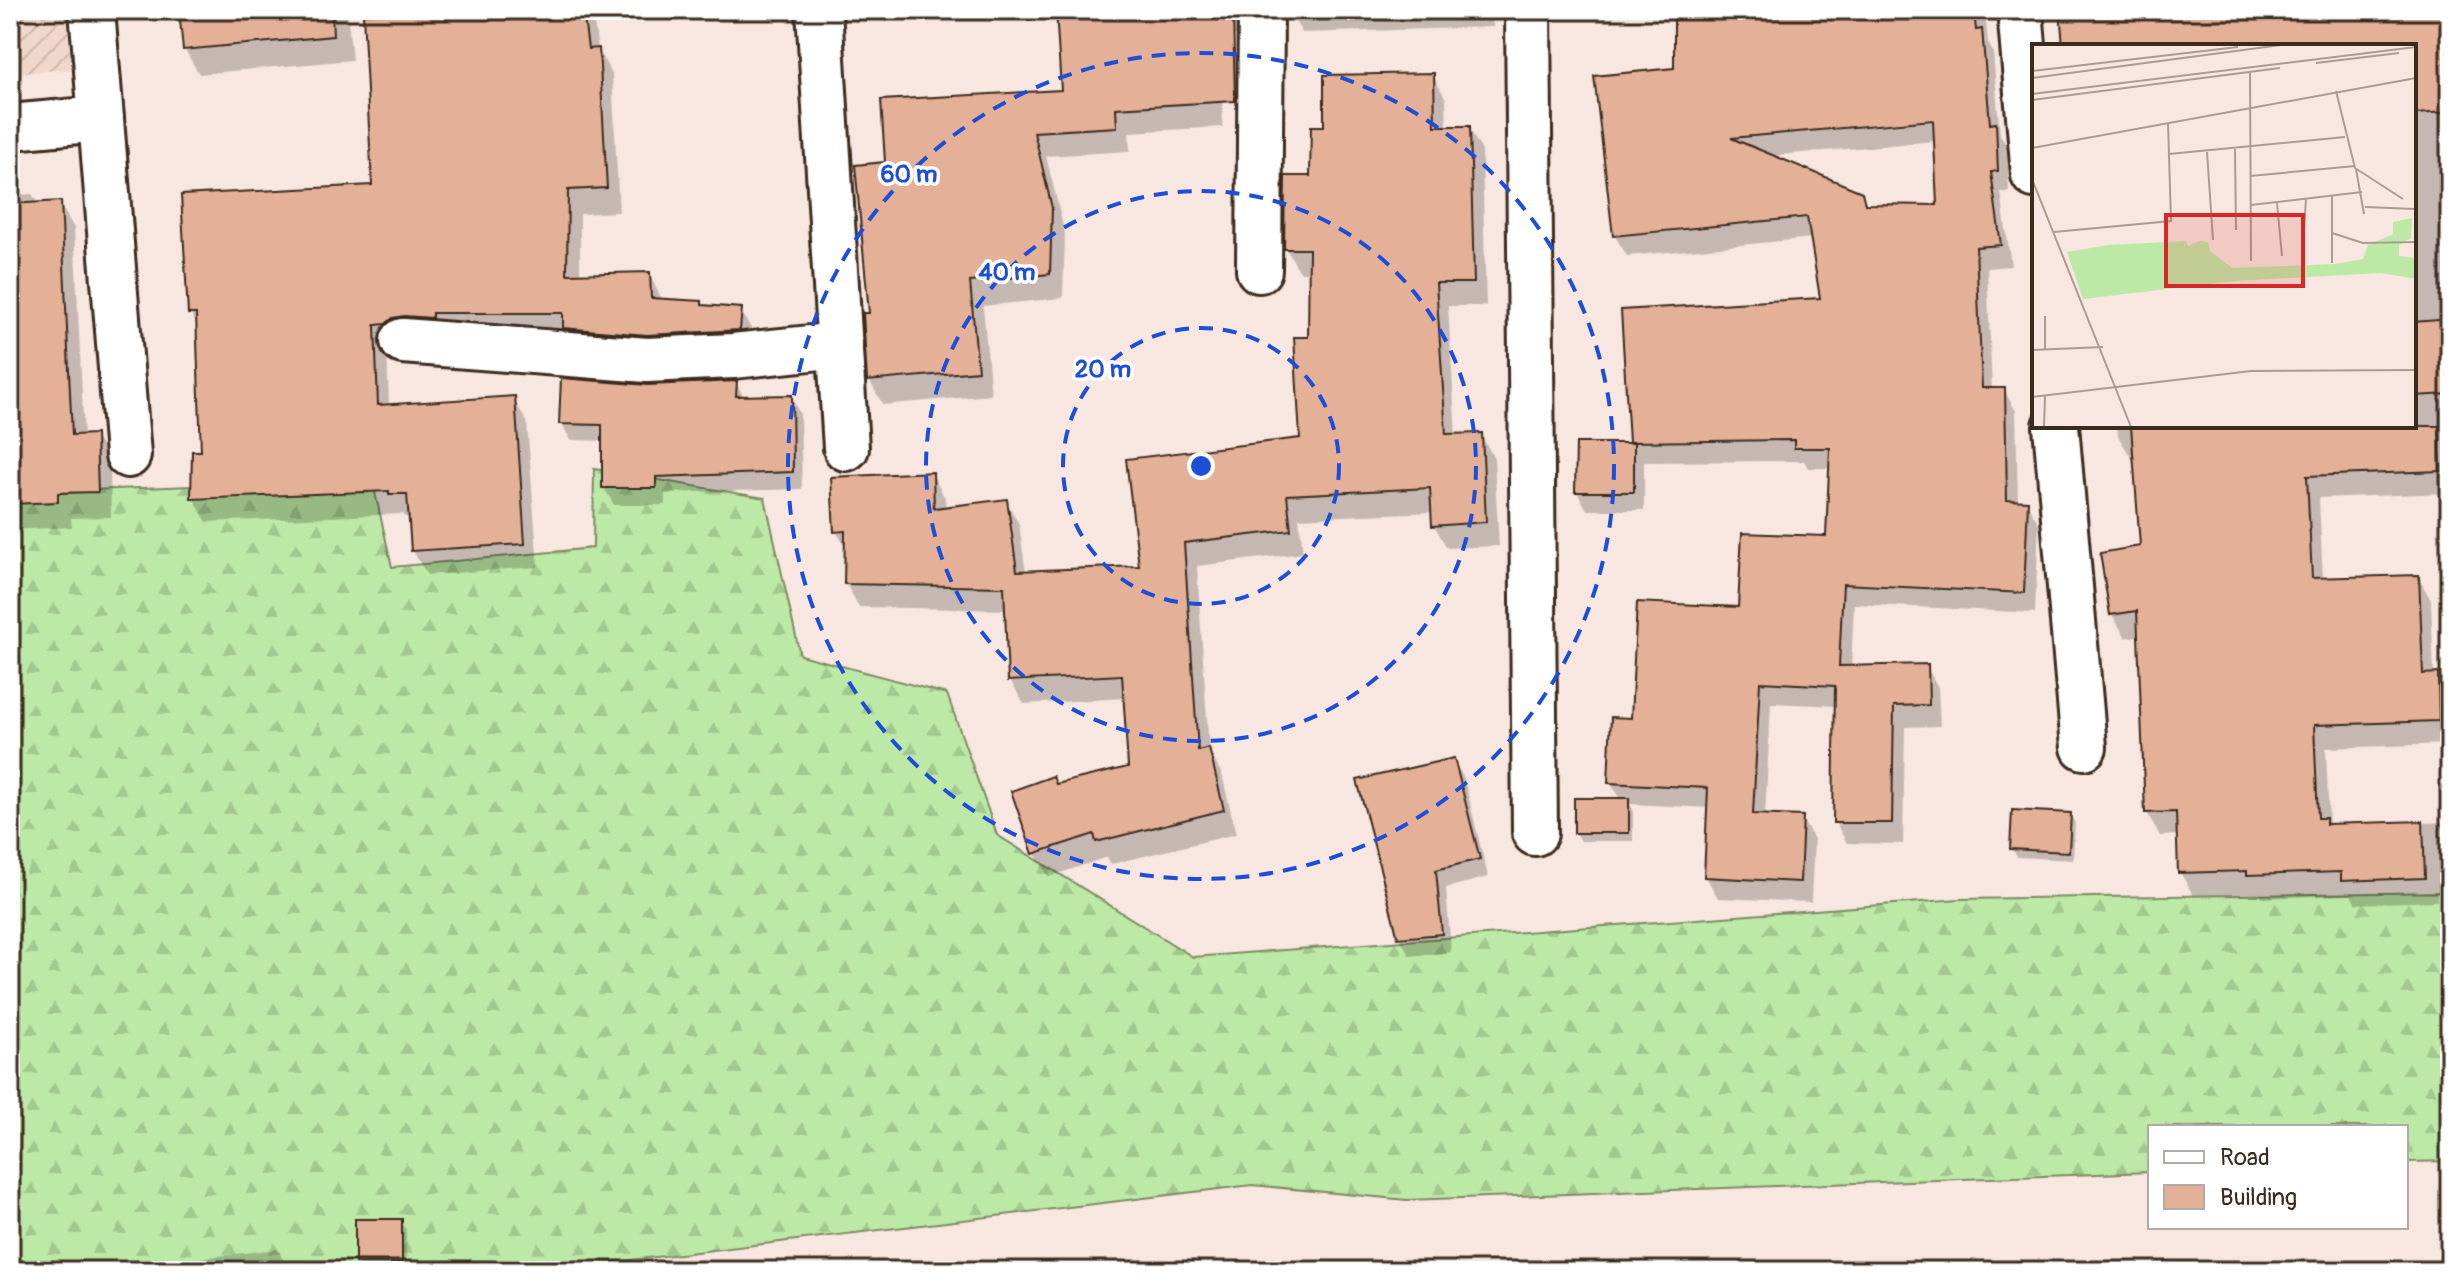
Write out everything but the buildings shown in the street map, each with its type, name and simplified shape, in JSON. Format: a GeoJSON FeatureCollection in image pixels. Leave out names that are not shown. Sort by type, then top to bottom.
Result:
{"type":"FeatureCollection","features":[{"type":"Feature","properties":{"kind":"street"},"geometry":{"type":"LineString","coordinates":[[92,10],[128,455]]}},
{"type":"Feature","properties":{"kind":"street"},"geometry":{"type":"LineString","coordinates":[[819,10],[846,448]]}},
{"type":"Feature","properties":{"kind":"street"},"geometry":{"type":"LineString","coordinates":[[1259,270],[1261,10]]}},
{"type":"Feature","properties":{"kind":"street"},"geometry":{"type":"LineString","coordinates":[[1528,10],[1535,833]]}},
{"type":"Feature","properties":{"kind":"street"},"geometry":{"type":"LineString","coordinates":[[2020,10],[2032,151]]}},
{"type":"Feature","properties":{"kind":"street"},"geometry":{"type":"LineString","coordinates":[[10,127],[101,119]]}},
{"type":"Feature","properties":{"kind":"street"},"geometry":{"type":"LineString","coordinates":[[403,341],[647,360],[733,356],[840,345]]}},
{"type":"Feature","properties":{"kind":"street"},"geometry":{"type":"LineString","coordinates":[[2056,428],[2084,747]]}},
{"type":"Feature","properties":{"kind":"shaded area"},"geometry":{"type":"Polygon","coordinates":[[[10,10],[68,10],[70,69],[10,74],[10,10]]]}},
{"type":"Feature","properties":{"kind":"green space"},"geometry":{"type":"Polygon","coordinates":[[[594,469],[765,498],[800,655],[947,694],[997,835],[1193,957],[1960,899],[2450,892],[2450,1161],[2408,1162],[2408,1125],[2148,1125],[2148,1172],[1407,1200],[1252,1185],[540,1271],[10,1271],[10,493],[372,479],[392,567],[593,548],[594,469]]]}}]}
